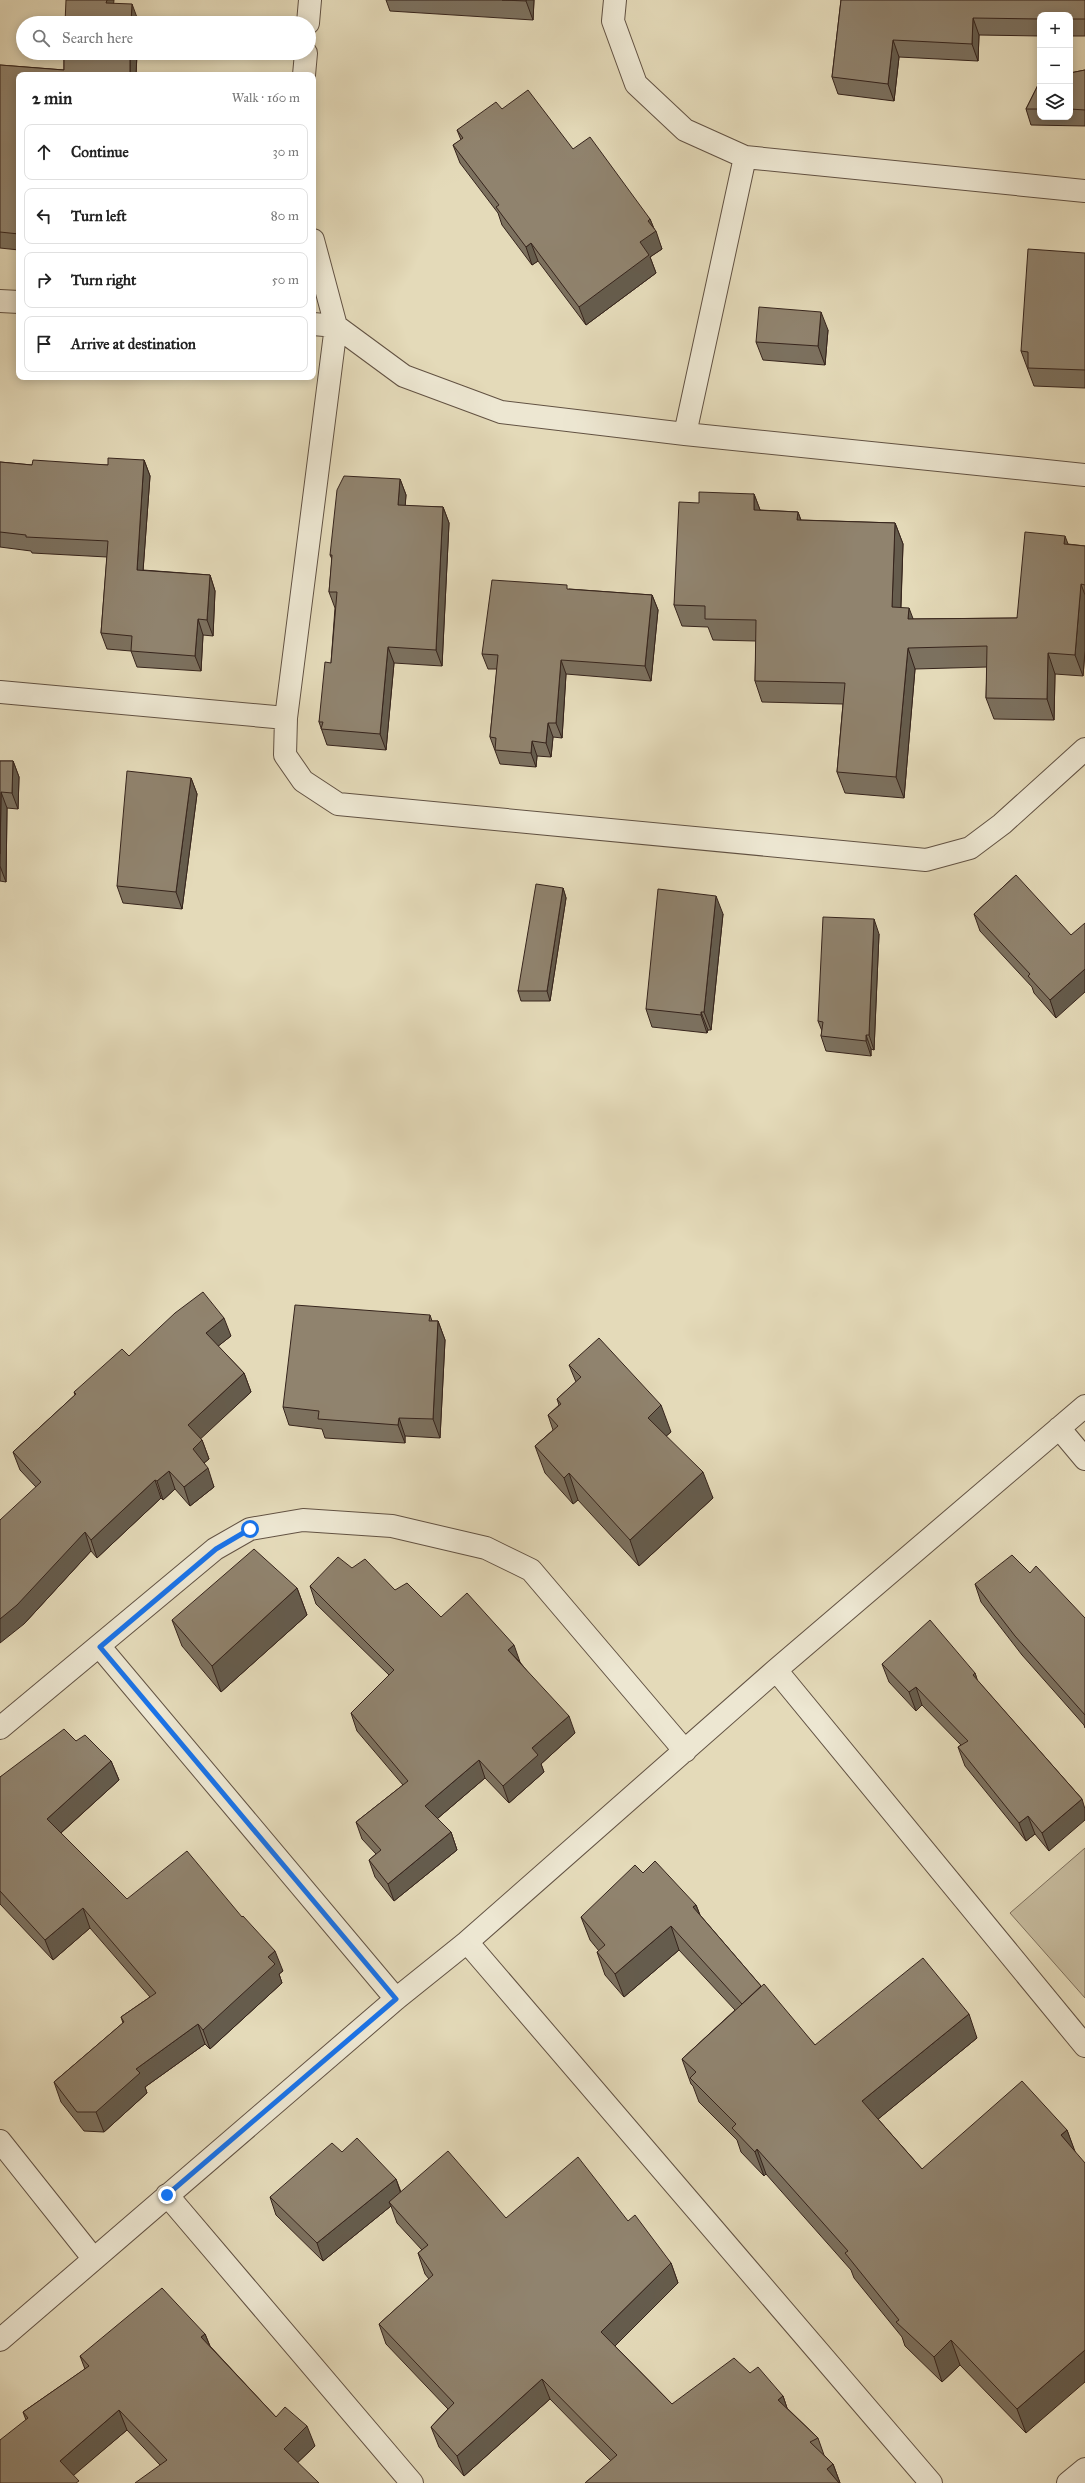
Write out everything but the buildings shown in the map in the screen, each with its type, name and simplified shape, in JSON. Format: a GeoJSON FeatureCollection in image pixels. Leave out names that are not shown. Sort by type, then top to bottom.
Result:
{"type":"FeatureCollection","features":[{"type":"Feature","properties":{"kind":"street"},"geometry":{"type":"LineString","coordinates":[[309,16],[310,0]]}},
{"type":"Feature","properties":{"kind":"street"},"geometry":{"type":"LineString","coordinates":[[615,0],[613,21],[636,84],[685,130],[745,156],[1085,191]]}},
{"type":"Feature","properties":{"kind":"street"},"geometry":{"type":"LineString","coordinates":[[304,72],[305,60]]}},
{"type":"Feature","properties":{"kind":"street"},"geometry":{"type":"LineString","coordinates":[[685,434],[745,156]]}},
{"type":"Feature","properties":{"kind":"street"},"geometry":{"type":"LineString","coordinates":[[316,251],[336,326],[286,718],[285,755],[303,781],[338,804],[926,860],[970,848],[1002,824],[1085,749]]}},
{"type":"Feature","properties":{"kind":"street"},"geometry":{"type":"LineString","coordinates":[[0,301],[16,302]]}},
{"type":"Feature","properties":{"kind":"street"},"geometry":{"type":"LineString","coordinates":[[316,324],[336,326],[404,376],[501,412],[685,434],[1085,475]]}},
{"type":"Feature","properties":{"kind":"street"},"geometry":{"type":"LineString","coordinates":[[0,692],[286,718]]}},
{"type":"Feature","properties":{"kind":"street"},"geometry":{"type":"LineString","coordinates":[[0,2340],[93,2258],[396,1999],[467,1942],[776,1670],[1085,1406]]}},
{"type":"Feature","properties":{"kind":"street"},"geometry":{"type":"LineString","coordinates":[[1059,1428],[1085,1459]]}},
{"type":"Feature","properties":{"kind":"street"},"geometry":{"type":"LineString","coordinates":[[0,1728],[100,1647],[216,1549],[250,1529],[303,1520],[392,1526],[486,1548],[531,1570],[685,1751]]}},
{"type":"Feature","properties":{"kind":"street"},"geometry":{"type":"LineString","coordinates":[[100,1647],[396,1999]]}},
{"type":"Feature","properties":{"kind":"street"},"geometry":{"type":"LineString","coordinates":[[776,1670],[1085,2046]]}},
{"type":"Feature","properties":{"kind":"street"},"geometry":{"type":"LineString","coordinates":[[467,1942],[931,2483]]}},
{"type":"Feature","properties":{"kind":"street"},"geometry":{"type":"LineString","coordinates":[[0,2141],[93,2258]]}},
{"type":"Feature","properties":{"kind":"street"},"geometry":{"type":"LineString","coordinates":[[167,2195],[412,2483]]}},
{"type":"Feature","properties":{"kind":"street"},"geometry":{"type":"LineString","coordinates":[[1068,2483],[1085,2469]]}},
{"type":"Feature","properties":{"kind":"shaded area"},"geometry":{"type":"Polygon","coordinates":[[[1085,1848],[1085,1998],[1010,1913],[1085,1848]]]}},
{"type":"Feature","properties":{"kind":"route"},"geometry":{"type":"LineString","coordinates":[[167,2195],[396,1999],[100,1647],[216,1549],[250,1529]]}}]}
